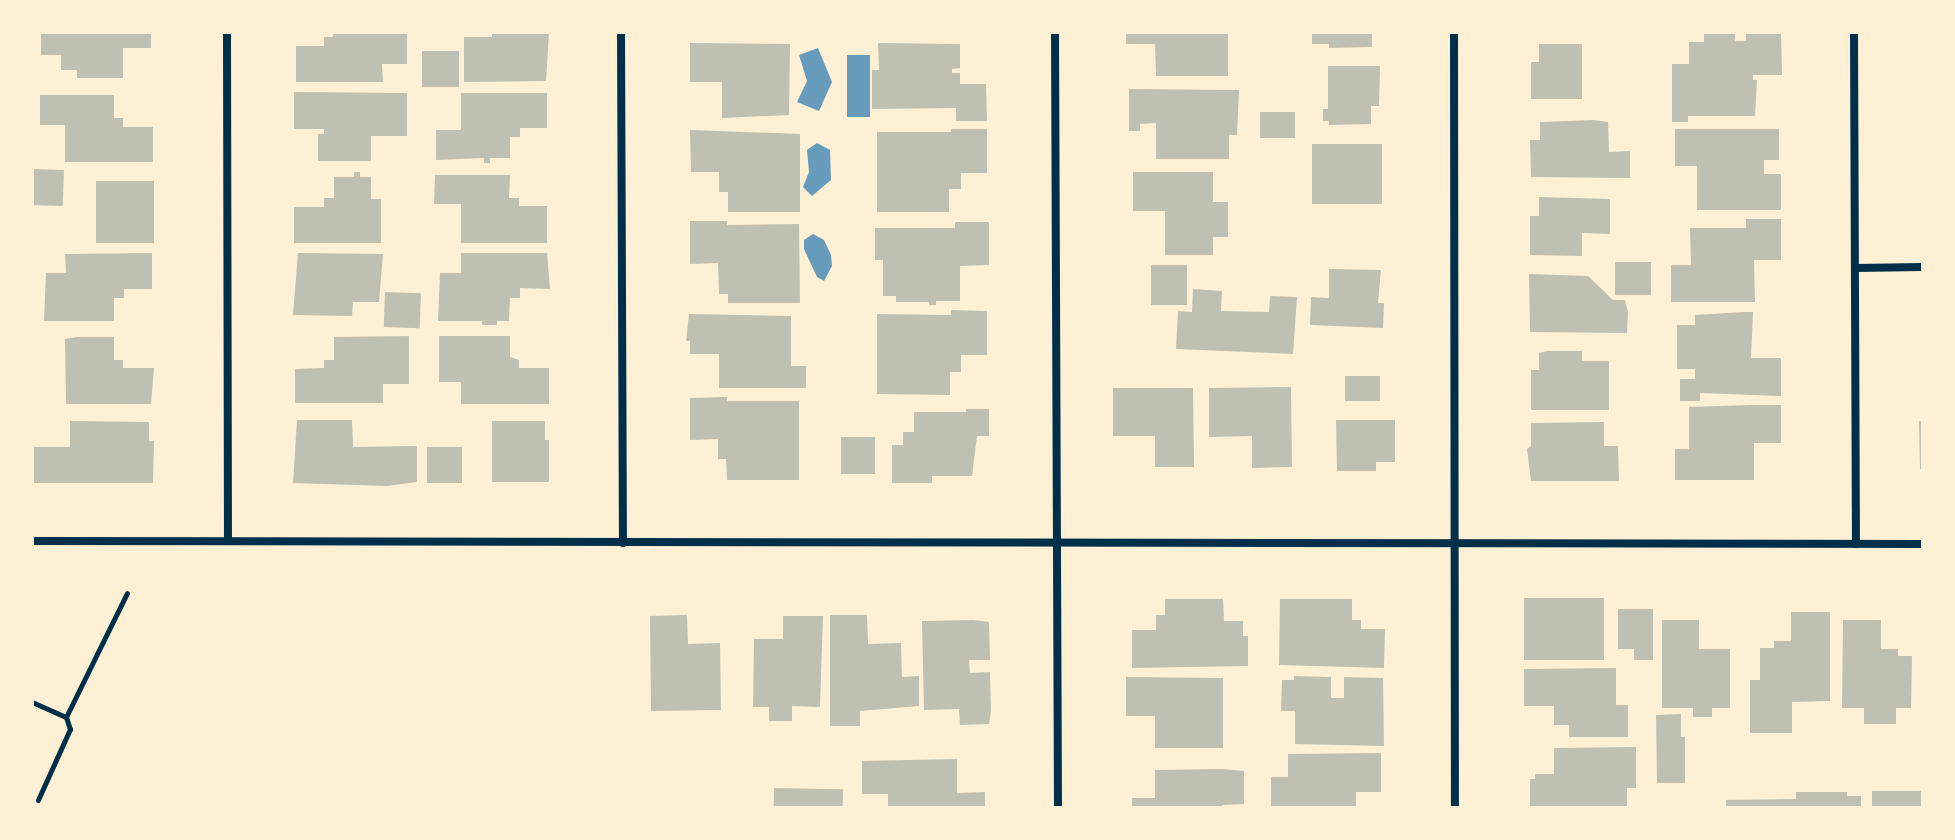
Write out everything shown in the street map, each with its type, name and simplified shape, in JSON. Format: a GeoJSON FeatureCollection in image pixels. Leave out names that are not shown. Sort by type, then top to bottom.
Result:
{"type":"FeatureCollection","features":[{"type":"Feature","properties":{"kind":"street"},"geometry":{"type":"LineString","coordinates":[[227,32],[228,541]]}},
{"type":"Feature","properties":{"kind":"street"},"geometry":{"type":"LineString","coordinates":[[621,32],[623,543]]}},
{"type":"Feature","properties":{"kind":"street"},"geometry":{"type":"LineString","coordinates":[[1055,32],[1058,808]]}},
{"type":"Feature","properties":{"kind":"street"},"geometry":{"type":"LineString","coordinates":[[1454,32],[1455,808]]}},
{"type":"Feature","properties":{"kind":"street"},"geometry":{"type":"LineString","coordinates":[[1854,32],[1856,544]]}},
{"type":"Feature","properties":{"kind":"street"},"geometry":{"type":"LineString","coordinates":[[1855,268],[1923,267]]}},
{"type":"Feature","properties":{"kind":"street"},"geometry":{"type":"LineString","coordinates":[[32,541],[1923,544]]}},
{"type":"Feature","properties":{"kind":"path"},"geometry":{"type":"LineString","coordinates":[[38,800],[70,729],[66,717],[127,593]]}},
{"type":"Feature","properties":{"kind":"path"},"geometry":{"type":"LineString","coordinates":[[32,702],[66,717]]}},
{"type":"Feature","properties":{"kind":"water"},"geometry":{"type":"Polygon","coordinates":[[[818,48],[832,82],[819,111],[797,102],[807,81],[799,55],[818,48]]]}},
{"type":"Feature","properties":{"kind":"water"},"geometry":{"type":"Polygon","coordinates":[[[847,55],[870,55],[870,117],[847,117],[847,55]]]}},
{"type":"Feature","properties":{"kind":"water"},"geometry":{"type":"Polygon","coordinates":[[[817,143],[830,150],[831,180],[812,196],[803,187],[809,172],[807,150],[817,143]]]}},
{"type":"Feature","properties":{"kind":"water"},"geometry":{"type":"Polygon","coordinates":[[[813,234],[824,240],[831,255],[832,266],[824,281],[817,277],[804,249],[804,240],[813,234]]]}},
{"type":"Feature","properties":{"kind":"building"},"geometry":{"type":"Polygon","coordinates":[[[41,32],[151,32],[151,48],[123,48],[123,78],[77,78],[77,70],[61,70],[61,55],[41,55],[41,32]]]}},
{"type":"Feature","properties":{"kind":"building"},"geometry":{"type":"Polygon","coordinates":[[[333,32],[407,32],[407,64],[382,64],[383,82],[296,82],[296,46],[324,46],[324,37],[333,37],[333,32]]]}},
{"type":"Feature","properties":{"kind":"building"},"geometry":{"type":"Polygon","coordinates":[[[492,32],[549,32],[546,81],[464,82],[464,37],[492,37],[492,32]]]}},
{"type":"Feature","properties":{"kind":"building"},"geometry":{"type":"Polygon","coordinates":[[[1126,32],[1228,32],[1228,76],[1156,76],[1155,44],[1126,44],[1126,32]]]}},
{"type":"Feature","properties":{"kind":"building"},"geometry":{"type":"Polygon","coordinates":[[[1312,32],[1372,32],[1372,47],[1329,48],[1329,44],[1312,44],[1312,32]]]}},
{"type":"Feature","properties":{"kind":"building"},"geometry":{"type":"Polygon","coordinates":[[[1746,33],[1781,33],[1782,75],[1753,75],[1753,80],[1757,80],[1755,116],[1688,116],[1688,122],[1672,122],[1672,64],[1689,64],[1689,42],[1704,42],[1704,34],[1735,34],[1735,41],[1746,41],[1746,33]]]}},
{"type":"Feature","properties":{"kind":"building"},"geometry":{"type":"Polygon","coordinates":[[[690,43],[790,44],[789,115],[722,118],[722,82],[690,82],[690,43]]]}},
{"type":"Feature","properties":{"kind":"building"},"geometry":{"type":"Polygon","coordinates":[[[878,43],[960,44],[960,68],[952,69],[952,73],[960,73],[960,84],[986,84],[987,121],[956,121],[956,108],[872,109],[872,70],[879,70],[878,43]]]}},
{"type":"Feature","properties":{"kind":"building"},"geometry":{"type":"Polygon","coordinates":[[[1539,44],[1582,44],[1582,99],[1531,99],[1531,62],[1539,62],[1539,44]]]}},
{"type":"Feature","properties":{"kind":"building"},"geometry":{"type":"Polygon","coordinates":[[[422,51],[459,51],[459,87],[422,87],[422,51]]]}},
{"type":"Feature","properties":{"kind":"building"},"geometry":{"type":"Polygon","coordinates":[[[1328,66],[1380,66],[1379,106],[1371,106],[1371,124],[1329,125],[1329,121],[1323,121],[1323,109],[1328,109],[1328,66]]]}},
{"type":"Feature","properties":{"kind":"building"},"geometry":{"type":"Polygon","coordinates":[[[1129,89],[1239,90],[1237,135],[1229,135],[1229,159],[1156,159],[1156,123],[1140,124],[1140,131],[1129,131],[1129,89]]]}},
{"type":"Feature","properties":{"kind":"building"},"geometry":{"type":"Polygon","coordinates":[[[294,92],[407,93],[407,136],[371,136],[371,161],[318,161],[318,134],[324,134],[324,129],[294,129],[294,92]]]}},
{"type":"Feature","properties":{"kind":"building"},"geometry":{"type":"Polygon","coordinates":[[[461,93],[547,93],[547,128],[520,128],[520,137],[510,137],[510,158],[490,158],[490,163],[484,163],[484,158],[436,160],[436,130],[461,130],[461,93]]]}},
{"type":"Feature","properties":{"kind":"building"},"geometry":{"type":"Polygon","coordinates":[[[40,95],[114,95],[114,118],[123,118],[123,127],[153,127],[153,162],[65,162],[65,125],[40,125],[40,95]]]}},
{"type":"Feature","properties":{"kind":"building"},"geometry":{"type":"Polygon","coordinates":[[[1260,112],[1295,112],[1295,138],[1260,138],[1260,112]]]}},
{"type":"Feature","properties":{"kind":"building"},"geometry":{"type":"Polygon","coordinates":[[[1540,122],[1608,122],[1609,152],[1630,151],[1630,178],[1531,177],[1530,140],[1540,140],[1540,122]]]}},
{"type":"Feature","properties":{"kind":"building"},"geometry":{"type":"Polygon","coordinates":[[[951,129],[987,129],[987,173],[961,173],[961,189],[949,189],[949,212],[877,212],[877,132],[951,132],[951,129]]]}},
{"type":"Feature","properties":{"kind":"building"},"geometry":{"type":"Polygon","coordinates":[[[1675,129],[1779,129],[1779,160],[1764,160],[1764,174],[1781,174],[1781,210],[1697,210],[1697,166],[1675,166],[1675,129]]]}},
{"type":"Feature","properties":{"kind":"building"},"geometry":{"type":"Polygon","coordinates":[[[690,130],[800,134],[800,212],[728,212],[728,192],[719,192],[719,172],[691,172],[690,130]]]}},
{"type":"Feature","properties":{"kind":"building"},"geometry":{"type":"Polygon","coordinates":[[[1312,144],[1382,144],[1382,204],[1312,204],[1312,144]]]}},
{"type":"Feature","properties":{"kind":"building"},"geometry":{"type":"Polygon","coordinates":[[[32,169],[64,170],[63,206],[32,205],[32,169]]]}},
{"type":"Feature","properties":{"kind":"building"},"geometry":{"type":"Polygon","coordinates":[[[354,172],[360,172],[360,177],[371,177],[371,199],[381,199],[381,243],[294,243],[294,207],[324,207],[324,198],[334,198],[334,177],[354,177],[354,172]]]}},
{"type":"Feature","properties":{"kind":"building"},"geometry":{"type":"Polygon","coordinates":[[[1133,172],[1213,172],[1213,202],[1228,202],[1228,237],[1213,237],[1213,255],[1165,255],[1165,211],[1133,211],[1133,172]]]}},
{"type":"Feature","properties":{"kind":"building"},"geometry":{"type":"Polygon","coordinates":[[[435,175],[510,175],[509,198],[519,198],[519,206],[547,206],[547,243],[461,243],[461,204],[434,204],[435,175]]]}},
{"type":"Feature","properties":{"kind":"building"},"geometry":{"type":"Polygon","coordinates":[[[96,181],[154,181],[154,243],[96,243],[96,181]]]}},
{"type":"Feature","properties":{"kind":"building"},"geometry":{"type":"Polygon","coordinates":[[[1539,197],[1610,199],[1610,234],[1582,233],[1582,256],[1530,255],[1530,216],[1539,216],[1539,197]]]}},
{"type":"Feature","properties":{"kind":"building"},"geometry":{"type":"Polygon","coordinates":[[[1746,219],[1781,219],[1781,260],[1754,260],[1755,302],[1671,302],[1671,265],[1691,265],[1690,228],[1746,228],[1746,219]]]}},
{"type":"Feature","properties":{"kind":"building"},"geometry":{"type":"Polygon","coordinates":[[[690,221],[727,221],[727,225],[799,224],[800,303],[728,303],[728,294],[719,294],[718,263],[690,264],[690,221]]]}},
{"type":"Feature","properties":{"kind":"building"},"geometry":{"type":"Polygon","coordinates":[[[955,222],[989,222],[989,265],[960,266],[960,301],[936,301],[936,305],[929,305],[929,302],[896,302],[896,296],[883,296],[883,260],[875,260],[875,228],[955,228],[955,222]]]}},
{"type":"Feature","properties":{"kind":"building"},"geometry":{"type":"Polygon","coordinates":[[[152,253],[152,289],[124,289],[124,298],[114,298],[114,321],[44,321],[46,273],[66,273],[65,254],[152,253]]]}},
{"type":"Feature","properties":{"kind":"building"},"geometry":{"type":"Polygon","coordinates":[[[298,253],[383,254],[379,302],[353,302],[352,316],[293,315],[298,253]]]}},
{"type":"Feature","properties":{"kind":"building"},"geometry":{"type":"Polygon","coordinates":[[[461,253],[547,253],[550,289],[520,288],[520,298],[510,298],[509,321],[497,321],[497,325],[482,325],[482,321],[438,321],[440,273],[461,273],[461,253]]]}},
{"type":"Feature","properties":{"kind":"building"},"geometry":{"type":"Polygon","coordinates":[[[1615,262],[1651,262],[1651,295],[1615,295],[1615,262]]]}},
{"type":"Feature","properties":{"kind":"building"},"geometry":{"type":"Polygon","coordinates":[[[1151,265],[1187,265],[1187,305],[1151,305],[1151,265]]]}},
{"type":"Feature","properties":{"kind":"building"},"geometry":{"type":"Polygon","coordinates":[[[1329,269],[1381,270],[1378,303],[1384,303],[1383,328],[1310,325],[1311,297],[1329,298],[1329,269]]]}},
{"type":"Feature","properties":{"kind":"building"},"geometry":{"type":"Polygon","coordinates":[[[1529,274],[1588,276],[1613,300],[1625,300],[1627,333],[1530,332],[1529,274]]]}},
{"type":"Feature","properties":{"kind":"building"},"geometry":{"type":"Polygon","coordinates":[[[1193,289],[1222,291],[1221,311],[1269,312],[1270,296],[1297,297],[1293,354],[1176,349],[1178,311],[1192,312],[1193,289]]]}},
{"type":"Feature","properties":{"kind":"building"},"geometry":{"type":"Polygon","coordinates":[[[385,292],[421,293],[420,328],[384,327],[385,292]]]}},
{"type":"Feature","properties":{"kind":"building"},"geometry":{"type":"Polygon","coordinates":[[[951,310],[987,311],[987,355],[961,355],[961,372],[950,372],[950,395],[877,394],[877,314],[951,315],[951,310]]]}},
{"type":"Feature","properties":{"kind":"building"},"geometry":{"type":"Polygon","coordinates":[[[1753,312],[1751,358],[1781,358],[1781,396],[1700,393],[1700,401],[1680,401],[1680,379],[1695,379],[1695,369],[1677,369],[1677,325],[1695,325],[1695,315],[1753,312]]]}},
{"type":"Feature","properties":{"kind":"building"},"geometry":{"type":"Polygon","coordinates":[[[689,314],[791,316],[791,366],[806,366],[806,388],[719,388],[719,354],[690,354],[690,341],[686,341],[689,314]]]}},
{"type":"Feature","properties":{"kind":"building"},"geometry":{"type":"Polygon","coordinates":[[[409,336],[409,384],[383,384],[383,403],[295,403],[295,369],[324,368],[324,360],[334,360],[334,337],[409,336]]]}},
{"type":"Feature","properties":{"kind":"building"},"geometry":{"type":"Polygon","coordinates":[[[439,336],[510,336],[510,357],[519,360],[519,368],[549,368],[549,404],[461,404],[461,382],[439,382],[439,336]]]}},
{"type":"Feature","properties":{"kind":"building"},"geometry":{"type":"Polygon","coordinates":[[[114,337],[114,360],[123,360],[123,368],[154,368],[151,404],[66,404],[65,339],[114,337]]]}},
{"type":"Feature","properties":{"kind":"building"},"geometry":{"type":"Polygon","coordinates":[[[1582,351],[1582,361],[1609,361],[1609,410],[1531,410],[1531,370],[1539,370],[1539,353],[1582,351]]]}},
{"type":"Feature","properties":{"kind":"building"},"geometry":{"type":"Polygon","coordinates":[[[1345,376],[1380,376],[1380,401],[1345,401],[1345,376]]]}},
{"type":"Feature","properties":{"kind":"building"},"geometry":{"type":"Polygon","coordinates":[[[1291,387],[1292,467],[1252,468],[1252,436],[1209,437],[1209,388],[1291,387]]]}},
{"type":"Feature","properties":{"kind":"building"},"geometry":{"type":"Polygon","coordinates":[[[1113,388],[1193,388],[1194,467],[1155,467],[1155,436],[1113,436],[1113,388]]]}},
{"type":"Feature","properties":{"kind":"building"},"geometry":{"type":"Polygon","coordinates":[[[727,397],[727,401],[799,401],[799,480],[727,480],[726,459],[718,459],[718,439],[690,440],[690,398],[727,397]]]}},
{"type":"Feature","properties":{"kind":"building"},"geometry":{"type":"Polygon","coordinates":[[[1781,405],[1781,443],[1754,443],[1754,480],[1675,480],[1675,449],[1689,449],[1689,407],[1781,405]]]}},
{"type":"Feature","properties":{"kind":"building"},"geometry":{"type":"Polygon","coordinates":[[[966,409],[989,409],[989,436],[977,436],[972,476],[932,476],[932,483],[892,483],[892,445],[903,445],[903,432],[914,432],[914,412],[966,412],[966,409]]]}},
{"type":"Feature","properties":{"kind":"building"},"geometry":{"type":"Polygon","coordinates":[[[297,420],[352,420],[353,447],[417,446],[417,482],[387,486],[293,483],[297,420]]]}},
{"type":"Feature","properties":{"kind":"building"},"geometry":{"type":"Polygon","coordinates":[[[1336,420],[1395,420],[1395,462],[1376,462],[1376,471],[1337,471],[1336,420]]]}},
{"type":"Feature","properties":{"kind":"building"},"geometry":{"type":"Polygon","coordinates":[[[70,421],[149,422],[149,441],[154,441],[153,483],[32,483],[32,447],[70,447],[70,421]]]}},
{"type":"Feature","properties":{"kind":"building"},"geometry":{"type":"Polygon","coordinates":[[[492,421],[545,421],[545,440],[549,440],[549,482],[492,482],[492,421]]]}},
{"type":"Feature","properties":{"kind":"building"},"geometry":{"type":"Polygon","coordinates":[[[1919,421],[1923,421],[1923,469],[1920,469],[1919,421]]]}},
{"type":"Feature","properties":{"kind":"building"},"geometry":{"type":"Polygon","coordinates":[[[1604,422],[1604,446],[1618,446],[1619,481],[1531,481],[1527,449],[1531,446],[1531,423],[1604,422]]]}},
{"type":"Feature","properties":{"kind":"building"},"geometry":{"type":"Polygon","coordinates":[[[841,437],[875,437],[875,474],[841,474],[841,437]]]}},
{"type":"Feature","properties":{"kind":"building"},"geometry":{"type":"Polygon","coordinates":[[[427,447],[462,447],[462,483],[427,483],[427,447]]]}},
{"type":"Feature","properties":{"kind":"building"},"geometry":{"type":"Polygon","coordinates":[[[1524,598],[1604,598],[1604,660],[1524,660],[1524,598]]]}},
{"type":"Feature","properties":{"kind":"building"},"geometry":{"type":"Polygon","coordinates":[[[1165,599],[1223,599],[1224,621],[1243,621],[1243,636],[1248,636],[1248,666],[1132,668],[1132,630],[1156,630],[1156,615],[1165,615],[1165,599]]]}},
{"type":"Feature","properties":{"kind":"building"},"geometry":{"type":"Polygon","coordinates":[[[1280,599],[1352,599],[1352,620],[1361,620],[1361,629],[1385,629],[1384,668],[1279,665],[1280,599]]]}},
{"type":"Feature","properties":{"kind":"building"},"geometry":{"type":"Polygon","coordinates":[[[1618,609],[1653,609],[1653,660],[1634,660],[1634,649],[1618,649],[1618,609]]]}},
{"type":"Feature","properties":{"kind":"building"},"geometry":{"type":"Polygon","coordinates":[[[1791,612],[1830,612],[1830,701],[1792,702],[1792,733],[1750,733],[1750,680],[1760,680],[1760,648],[1774,648],[1774,641],[1791,641],[1791,612]]]}},
{"type":"Feature","properties":{"kind":"building"},"geometry":{"type":"Polygon","coordinates":[[[687,615],[688,644],[720,643],[721,710],[651,711],[650,616],[687,615]]]}},
{"type":"Feature","properties":{"kind":"building"},"geometry":{"type":"Polygon","coordinates":[[[830,615],[867,615],[868,644],[901,643],[902,677],[919,676],[919,706],[860,711],[860,726],[830,726],[830,615]]]}},
{"type":"Feature","properties":{"kind":"building"},"geometry":{"type":"Polygon","coordinates":[[[783,616],[823,616],[820,707],[792,706],[792,721],[769,721],[769,707],[753,707],[754,639],[783,639],[783,616]]]}},
{"type":"Feature","properties":{"kind":"building"},"geometry":{"type":"Polygon","coordinates":[[[1662,620],[1699,620],[1699,649],[1730,649],[1730,708],[1712,708],[1712,717],[1693,717],[1693,708],[1662,708],[1662,620]]]}},
{"type":"Feature","properties":{"kind":"building"},"geometry":{"type":"Polygon","coordinates":[[[1843,620],[1881,620],[1881,649],[1898,649],[1898,656],[1912,656],[1911,708],[1896,708],[1896,724],[1864,724],[1864,708],[1842,708],[1843,620]]]}},
{"type":"Feature","properties":{"kind":"building"},"geometry":{"type":"Polygon","coordinates":[[[922,621],[989,622],[990,660],[969,660],[970,673],[990,672],[991,711],[989,724],[960,725],[959,709],[924,710],[922,621]]]}},
{"type":"Feature","properties":{"kind":"building"},"geometry":{"type":"Polygon","coordinates":[[[1616,668],[1616,705],[1628,705],[1628,737],[1569,737],[1569,725],[1554,725],[1554,706],[1524,706],[1524,669],[1616,668]]]}},
{"type":"Feature","properties":{"kind":"building"},"geometry":{"type":"Polygon","coordinates":[[[1294,676],[1331,677],[1331,698],[1344,698],[1344,677],[1383,678],[1384,746],[1295,744],[1295,711],[1281,711],[1282,680],[1294,680],[1294,676]]]}},
{"type":"Feature","properties":{"kind":"building"},"geometry":{"type":"Polygon","coordinates":[[[1126,677],[1223,678],[1223,748],[1155,748],[1155,716],[1126,716],[1126,677]]]}},
{"type":"Feature","properties":{"kind":"building"},"geometry":{"type":"Polygon","coordinates":[[[1681,714],[1681,737],[1685,737],[1685,783],[1657,783],[1656,715],[1681,714]]]}},
{"type":"Feature","properties":{"kind":"building"},"geometry":{"type":"Polygon","coordinates":[[[1636,747],[1636,788],[1627,788],[1627,808],[1530,808],[1530,779],[1535,779],[1535,774],[1554,774],[1554,748],[1636,747]]]}},
{"type":"Feature","properties":{"kind":"building"},"geometry":{"type":"Polygon","coordinates":[[[1381,753],[1381,792],[1356,792],[1356,806],[1271,808],[1271,777],[1288,777],[1288,754],[1381,753]]]}},
{"type":"Feature","properties":{"kind":"building"},"geometry":{"type":"Polygon","coordinates":[[[957,759],[957,793],[985,792],[985,808],[888,808],[888,794],[862,794],[862,761],[957,759]]]}},
{"type":"Feature","properties":{"kind":"building"},"geometry":{"type":"Polygon","coordinates":[[[1155,770],[1244,771],[1244,804],[1222,805],[1222,808],[1132,808],[1132,798],[1155,798],[1155,770]]]}},
{"type":"Feature","properties":{"kind":"building"},"geometry":{"type":"Polygon","coordinates":[[[774,788],[843,789],[843,808],[774,808],[774,788]]]}},
{"type":"Feature","properties":{"kind":"building"},"geometry":{"type":"Polygon","coordinates":[[[1872,791],[1923,791],[1923,808],[1872,808],[1872,791]]]}},
{"type":"Feature","properties":{"kind":"building"},"geometry":{"type":"Polygon","coordinates":[[[1796,792],[1847,792],[1847,796],[1861,796],[1861,808],[1726,808],[1726,800],[1796,799],[1796,792]]]}}]}
